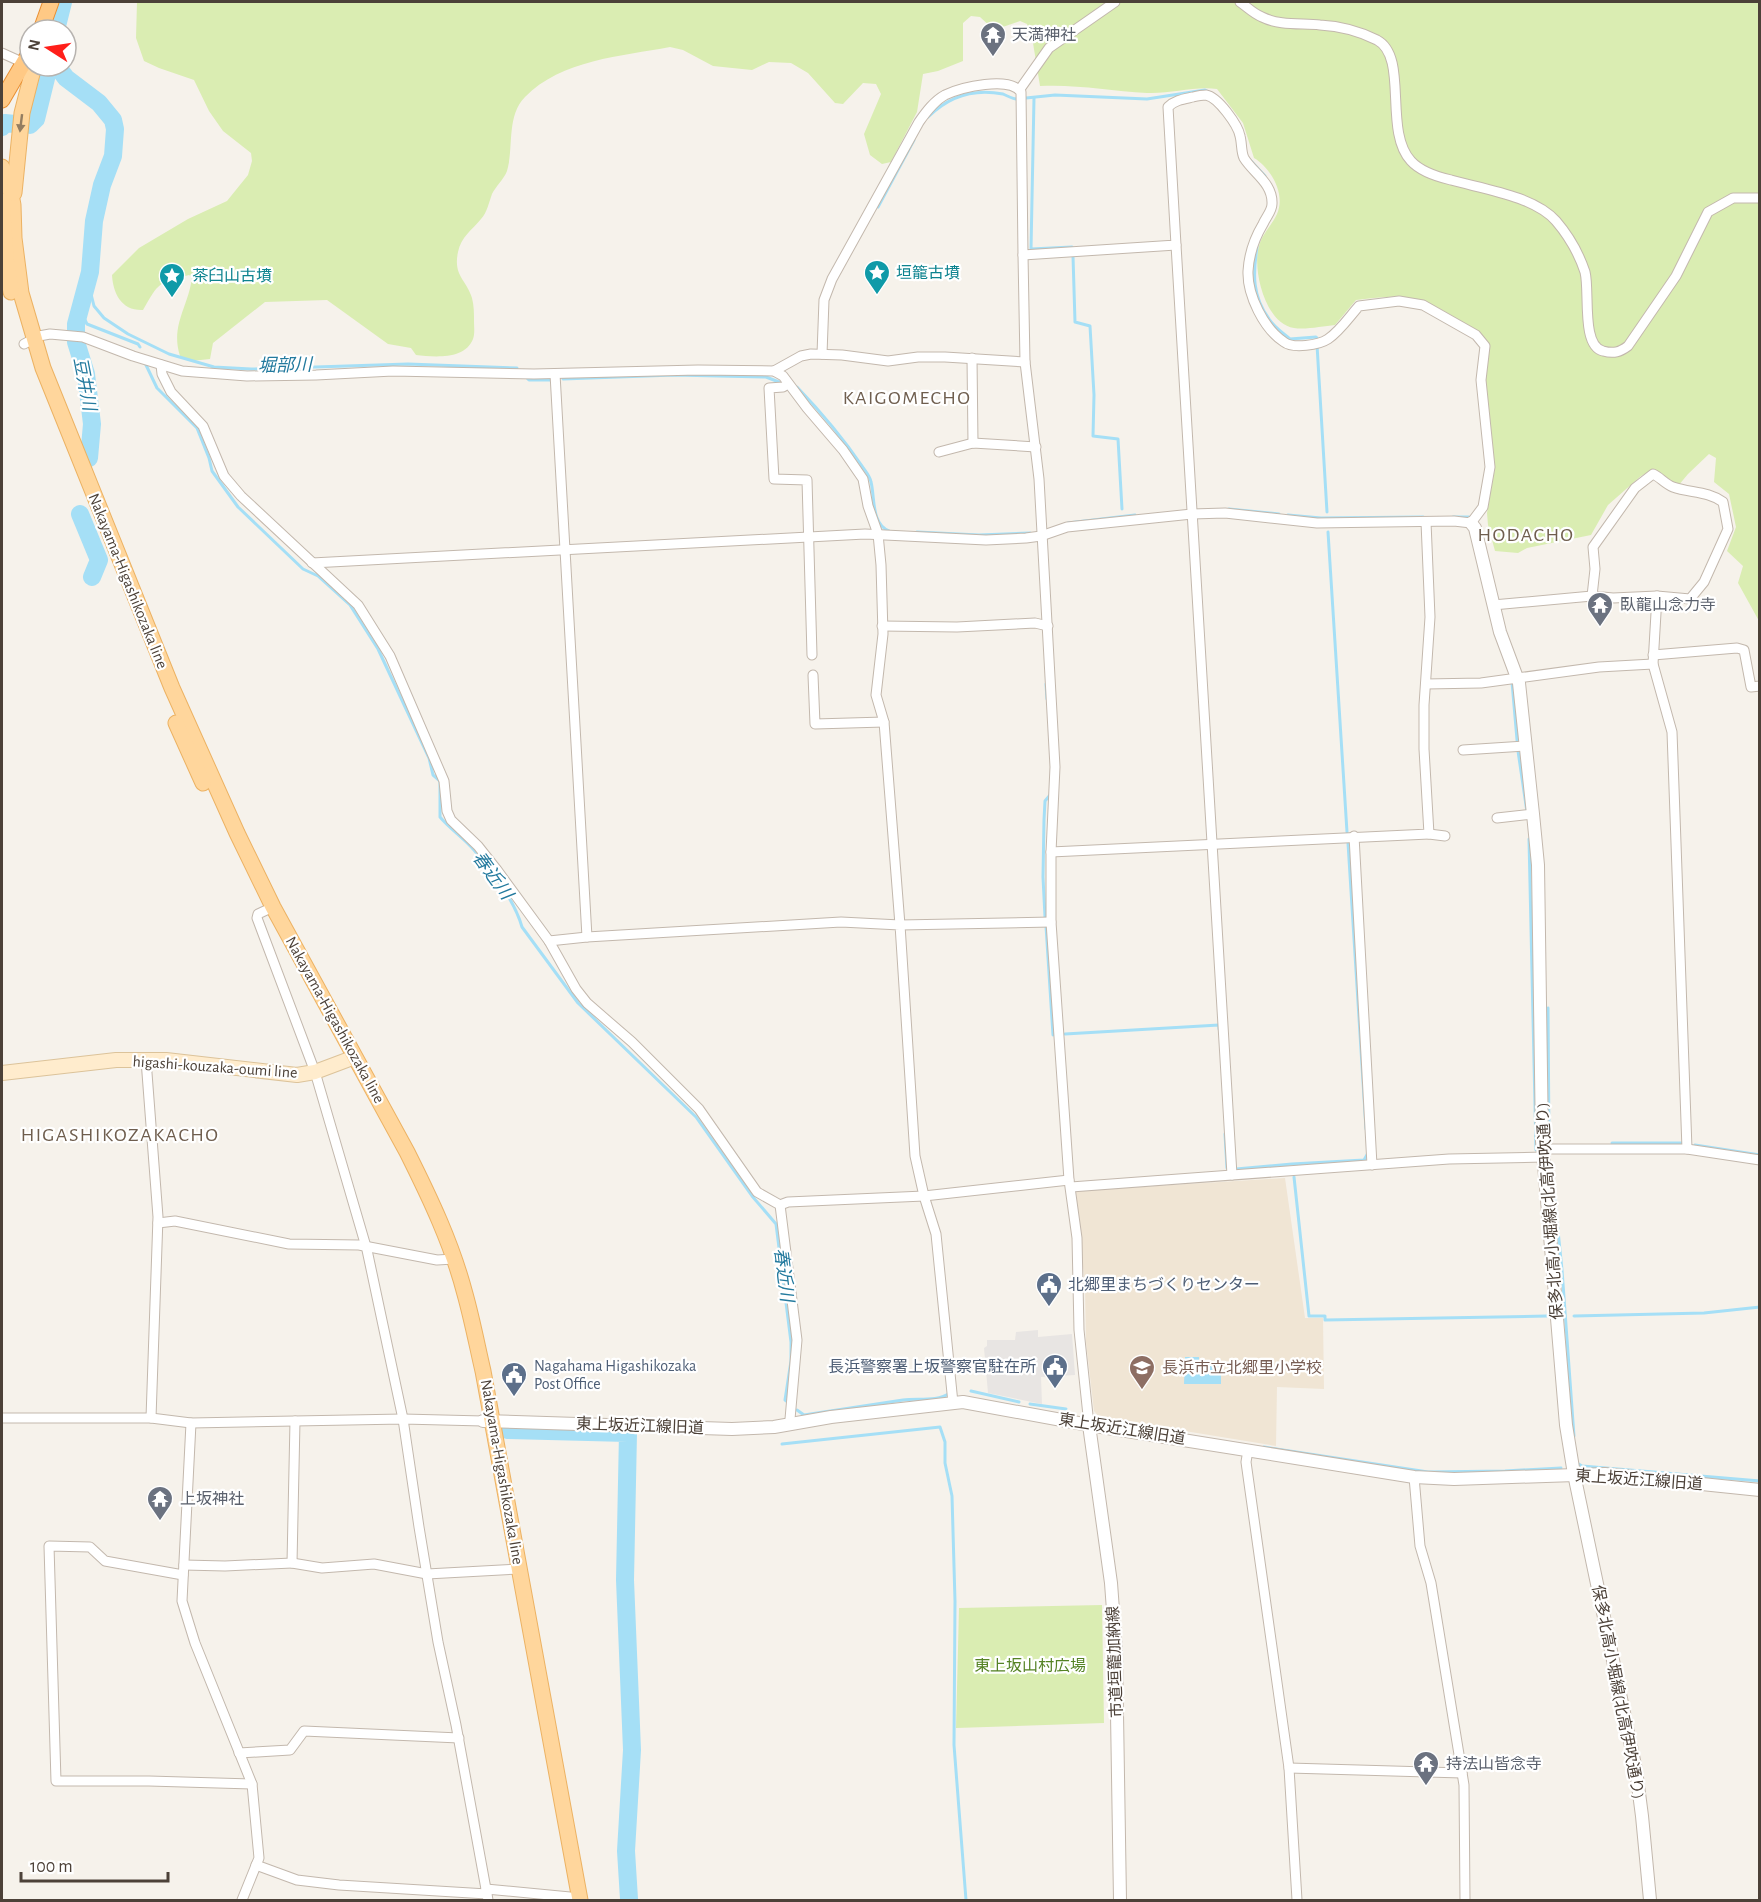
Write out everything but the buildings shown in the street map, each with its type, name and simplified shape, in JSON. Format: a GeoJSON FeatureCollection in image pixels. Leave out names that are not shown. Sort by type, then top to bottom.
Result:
{"type":"FeatureCollection","features":[{"type":"Feature","properties":{"kind":"highway"},"geometry":{"type":"LineString","coordinates":[[45,18],[51,2]]}},
{"type":"Feature","properties":{"kind":"highway"},"geometry":{"type":"LineString","coordinates":[[2,100],[18,77]]}},
{"type":"Feature","properties":{"kind":"main road"},"geometry":{"type":"LineString","coordinates":[[7,203],[27,78]]}},
{"type":"Feature","properties":{"kind":"main road","name":"Nakayama-Higashikozaka line"},"geometry":{"type":"LineString","coordinates":[[2,167],[10,189],[7,203],[29,342],[55,427],[163,692],[223,826],[351,1060],[450,1260],[467,1341],[488,1421],[573,1899]]}},
{"type":"Feature","properties":{"kind":"main road","name":"higashi-kouzaka-oumi line"},"geometry":{"type":"LineString","coordinates":[[2,1073],[116,1060],[166,1060],[297,1075],[315,1072],[351,1060]]}},
{"type":"Feature","properties":{"kind":"street"},"geometry":{"type":"LineString","coordinates":[[1020,89],[1049,48],[1115,2]]}},
{"type":"Feature","properties":{"kind":"street"},"geometry":{"type":"LineString","coordinates":[[1240,2],[1261,17],[1273,21],[1347,28],[1378,40],[1389,51],[1392,63],[1397,133],[1403,150],[1411,162],[1441,178],[1507,195],[1538,207],[1555,220],[1575,248],[1585,273],[1588,328],[1593,344],[1599,350],[1611,353],[1621,351],[1628,346],[1676,276],[1708,212],[1733,198],[1760,198]]}},
{"type":"Feature","properties":{"kind":"street"},"geometry":{"type":"LineString","coordinates":[[2,53],[18,58]]}},
{"type":"Feature","properties":{"kind":"street"},"geometry":{"type":"LineString","coordinates":[[822,354],[824,300],[832,279],[919,122],[944,96],[968,87],[988,84],[1013,86],[1020,89]]}},
{"type":"Feature","properties":{"kind":"street"},"geometry":{"type":"LineString","coordinates":[[1020,89],[1023,99],[1021,119],[1024,362],[1036,447],[1055,767],[1051,852],[1051,922],[1070,1184],[1077,1238],[1079,1330],[1089,1425]]}},
{"type":"Feature","properties":{"kind":"street"},"geometry":{"type":"LineString","coordinates":[[312,563],[878,534],[986,540],[1041,536],[1066,527],[1192,510],[1317,523],[1473,521],[1483,507],[1491,467],[1481,380],[1485,346],[1476,336],[1432,310],[1422,305],[1399,302],[1359,306],[1327,340],[1297,345],[1283,342],[1265,321],[1252,294],[1249,280],[1251,248],[1270,213],[1271,198],[1266,184],[1243,157],[1238,129],[1221,105],[1209,96],[1204,95],[1173,102],[1168,107],[1176,245],[1192,510],[1212,845],[1232,1174]]}},
{"type":"Feature","properties":{"kind":"street"},"geometry":{"type":"LineString","coordinates":[[1023,255],[1176,245]]}},
{"type":"Feature","properties":{"kind":"street"},"geometry":{"type":"LineString","coordinates":[[29,342],[50,334],[83,338],[182,371],[217,369],[247,376],[393,371],[555,374],[698,370],[774,371],[783,376],[843,450],[862,479],[878,534],[882,626],[876,695],[884,722],[914,1146],[924,1196],[936,1234],[953,1403]]}},
{"type":"Feature","properties":{"kind":"street"},"geometry":{"type":"LineString","coordinates":[[774,371],[801,356],[822,354],[888,361],[918,357],[1024,362]]}},
{"type":"Feature","properties":{"kind":"street"},"geometry":{"type":"LineString","coordinates":[[972,358],[973,443]]}},
{"type":"Feature","properties":{"kind":"street"},"geometry":{"type":"LineString","coordinates":[[161,364],[162,374],[171,392],[203,426],[224,476],[241,496],[358,605],[390,656],[444,781],[447,811],[451,820],[478,846],[549,941],[587,1003],[632,1042],[699,1109],[757,1192],[780,1204],[1543,1153],[1687,1149],[1760,1160]]}},
{"type":"Feature","properties":{"kind":"street"},"geometry":{"type":"LineString","coordinates":[[555,374],[587,937]]}},
{"type":"Feature","properties":{"kind":"street"},"geometry":{"type":"LineString","coordinates":[[788,384],[783,387],[770,388],[774,479],[807,480],[812,655]]}},
{"type":"Feature","properties":{"kind":"street"},"geometry":{"type":"LineString","coordinates":[[939,452],[973,443],[1036,447]]}},
{"type":"Feature","properties":{"kind":"street"},"geometry":{"type":"LineString","coordinates":[[1498,605],[1592,596],[1613,598],[1657,596],[1690,599],[1704,582],[1728,529],[1723,501],[1716,496],[1671,486],[1653,474],[1635,488],[1593,547],[1595,569],[1592,596]]}},
{"type":"Feature","properties":{"kind":"street","name":"保多北高小堀線(北高伊吹通り)"},"geometry":{"type":"LineString","coordinates":[[1473,521],[1498,605],[1500,632],[1518,678],[1520,747],[1533,814],[1538,865],[1543,1153],[1566,1425],[1574,1474],[1636,1770],[1650,1900]]}},
{"type":"Feature","properties":{"kind":"street"},"geometry":{"type":"LineString","coordinates":[[1426,522],[1430,617],[1424,749],[1429,834]]}},
{"type":"Feature","properties":{"kind":"street"},"geometry":{"type":"LineString","coordinates":[[1657,596],[1653,659],[1672,732],[1687,1149]]}},
{"type":"Feature","properties":{"kind":"street"},"geometry":{"type":"LineString","coordinates":[[882,626],[1046,625]]}},
{"type":"Feature","properties":{"kind":"street"},"geometry":{"type":"LineString","coordinates":[[1426,684],[1460,684],[1518,678],[1737,648],[1744,651],[1751,687],[1760,686]]}},
{"type":"Feature","properties":{"kind":"street"},"geometry":{"type":"LineString","coordinates":[[813,675],[815,724],[884,722]]}},
{"type":"Feature","properties":{"kind":"street"},"geometry":{"type":"LineString","coordinates":[[1463,750],[1520,747]]}},
{"type":"Feature","properties":{"kind":"street"},"geometry":{"type":"LineString","coordinates":[[1497,818],[1533,814]]}},
{"type":"Feature","properties":{"kind":"street"},"geometry":{"type":"LineString","coordinates":[[1051,852],[1354,836],[1429,834],[1445,836]]}},
{"type":"Feature","properties":{"kind":"street"},"geometry":{"type":"LineString","coordinates":[[1354,836],[1372,1165]]}},
{"type":"Feature","properties":{"kind":"street"},"geometry":{"type":"LineString","coordinates":[[269,909],[258,914],[257,918],[315,1072],[366,1247],[403,1419],[438,1641],[459,1738],[487,1895]]}},
{"type":"Feature","properties":{"kind":"street"},"geometry":{"type":"LineString","coordinates":[[549,941],[841,922],[900,925],[1051,922]]}},
{"type":"Feature","properties":{"kind":"street"},"geometry":{"type":"LineString","coordinates":[[146,1060],[158,1223],[151,1418]]}},
{"type":"Feature","properties":{"kind":"street"},"geometry":{"type":"LineString","coordinates":[[780,1204],[797,1340],[790,1419],[792,1423]]}},
{"type":"Feature","properties":{"kind":"street"},"geometry":{"type":"LineString","coordinates":[[158,1223],[175,1221],[289,1244],[366,1247],[450,1260]]}},
{"type":"Feature","properties":{"kind":"street","name":"東上坂近江線旧道"},"geometry":{"type":"LineString","coordinates":[[488,1421],[732,1430],[963,1402],[1089,1425],[1414,1477],[1454,1479],[1605,1474],[1760,1490]]}},
{"type":"Feature","properties":{"kind":"street"},"geometry":{"type":"LineString","coordinates":[[2,1418],[151,1418],[191,1423],[403,1419],[488,1421]]}},
{"type":"Feature","properties":{"kind":"street"},"geometry":{"type":"LineString","coordinates":[[292,1563],[295,1421]]}},
{"type":"Feature","properties":{"kind":"street"},"geometry":{"type":"LineString","coordinates":[[191,1423],[182,1601],[195,1643],[252,1784],[259,1858],[242,1900]]}},
{"type":"Feature","properties":{"kind":"street","name":"市道垣籠加納線"},"geometry":{"type":"LineString","coordinates":[[1089,1425],[1112,1583],[1116,1651],[1120,1900]]}},
{"type":"Feature","properties":{"kind":"street"},"geometry":{"type":"LineString","coordinates":[[1248,1450],[1246,1462],[1289,1768],[1297,1900]]}},
{"type":"Feature","properties":{"kind":"street"},"geometry":{"type":"LineString","coordinates":[[1414,1477],[1420,1546],[1431,1583],[1464,1785],[1466,1900]]}},
{"type":"Feature","properties":{"kind":"street"},"geometry":{"type":"LineString","coordinates":[[252,1784],[56,1781],[49,1546],[90,1547],[105,1561],[183,1570],[292,1563],[322,1568],[374,1564],[427,1574],[514,1569]]}},
{"type":"Feature","properties":{"kind":"street"},"geometry":{"type":"LineString","coordinates":[[239,1753],[290,1750],[304,1731],[459,1738]]}},
{"type":"Feature","properties":{"kind":"street"},"geometry":{"type":"LineString","coordinates":[[1289,1768],[1462,1773]]}},
{"type":"Feature","properties":{"kind":"street"},"geometry":{"type":"LineString","coordinates":[[256,1865],[297,1880],[339,1885],[573,1899]]}},
{"type":"Feature","properties":{"kind":"shaded area"},"geometry":{"type":"Polygon","coordinates":[[[1285,1178],[1305,1318],[1323,1318],[1324,1389],[1277,1387],[1276,1446],[1099,1417],[1094,1411],[1086,1342],[1085,1288],[1076,1191],[1285,1178]]]}},
{"type":"Feature","properties":{"kind":"shaded area"},"geometry":{"type":"Polygon","coordinates":[[[1038,1330],[1038,1337],[1072,1334],[1075,1375],[1041,1377],[1042,1404],[988,1393],[984,1348],[987,1346],[987,1340],[1015,1340],[1016,1332],[1038,1330]]]}},
{"type":"Feature","properties":{"kind":"green space"},"geometry":{"type":"Polygon","coordinates":[[[137,2],[1759,2],[1759,621],[1738,583],[1743,566],[1727,551],[1736,527],[1729,494],[1714,482],[1716,458],[1709,454],[1678,486],[1654,469],[1641,476],[1608,505],[1591,535],[1527,548],[1518,553],[1495,551],[1487,513],[1495,468],[1485,380],[1489,346],[1459,320],[1436,307],[1397,297],[1356,300],[1335,325],[1294,328],[1284,324],[1275,317],[1268,306],[1257,268],[1260,242],[1277,214],[1280,198],[1278,190],[1266,168],[1254,158],[1243,123],[1217,89],[1200,88],[1147,93],[1040,86],[1033,43],[1027,24],[1020,21],[994,30],[980,17],[971,16],[963,23],[963,61],[923,74],[917,112],[891,162],[882,164],[870,155],[864,134],[881,94],[876,84],[863,83],[843,104],[835,103],[808,73],[791,63],[769,62],[752,70],[713,66],[683,50],[670,47],[613,57],[574,67],[540,85],[519,105],[513,123],[507,171],[492,194],[483,217],[459,247],[457,267],[472,298],[474,312],[474,337],[463,351],[448,356],[416,355],[411,348],[388,344],[327,300],[265,302],[213,343],[210,359],[191,361],[180,356],[177,335],[192,277],[189,275],[165,282],[160,285],[143,310],[136,310],[129,308],[120,300],[114,289],[112,275],[139,248],[188,219],[227,201],[248,175],[252,161],[251,153],[223,131],[209,111],[194,80],[144,61],[136,38],[137,2]]]}},
{"type":"Feature","properties":{"kind":"green space","name":"東上坂山村広場"},"geometry":{"type":"Polygon","coordinates":[[[1102,1605],[1104,1723],[956,1728],[959,1608],[1102,1605]]]}},
{"type":"Feature","properties":{"kind":"water"},"geometry":{"type":"Polygon","coordinates":[[[1185,1357],[1199,1357],[1199,1365],[1221,1365],[1221,1384],[1184,1384],[1185,1357]]]}},
{"type":"Feature","properties":{"kind":"waterway"},"geometry":{"type":"LineString","coordinates":[[59,18],[63,2]]}},
{"type":"Feature","properties":{"kind":"waterway"},"geometry":{"type":"LineString","coordinates":[[30,125],[36,119],[46,78]]}},
{"type":"Feature","properties":{"kind":"waterway"},"geometry":{"type":"LineString","coordinates":[[66,78],[99,103],[113,120],[115,129],[113,156],[102,185],[94,221],[90,272],[76,324],[76,342],[86,374],[92,424],[89,458]]}},
{"type":"Feature","properties":{"kind":"waterway"},"geometry":{"type":"LineString","coordinates":[[1026,98],[1055,95],[1147,99],[1205,90],[1214,95]]}},
{"type":"Feature","properties":{"kind":"waterway"},"geometry":{"type":"LineString","coordinates":[[928,117],[944,104],[962,95],[992,92],[1016,99]]}},
{"type":"Feature","properties":{"kind":"waterway"},"geometry":{"type":"LineString","coordinates":[[1034,98],[1031,249],[1072,247],[1073,249]]}},
{"type":"Feature","properties":{"kind":"waterway"},"geometry":{"type":"LineString","coordinates":[[2,127],[5,123],[15,124]]}},
{"type":"Feature","properties":{"kind":"waterway"},"geometry":{"type":"LineString","coordinates":[[878,207],[914,140]]}},
{"type":"Feature","properties":{"kind":"waterway"},"geometry":{"type":"LineString","coordinates":[[1251,161],[1265,176]]}},
{"type":"Feature","properties":{"kind":"waterway"},"geometry":{"type":"LineString","coordinates":[[1257,247],[1255,284],[1263,310],[1276,327],[1290,339],[1317,338]]}},
{"type":"Feature","properties":{"kind":"waterway"},"geometry":{"type":"LineString","coordinates":[[1073,256],[1075,322],[1090,326],[1094,395],[1093,436],[1118,439],[1122,509]]}},
{"type":"Feature","properties":{"kind":"waterway","name":"堀部川"},"geometry":{"type":"LineString","coordinates":[[85,285],[89,286],[94,306],[104,318],[128,334],[169,354],[214,367],[251,369],[408,364],[517,368]]}},
{"type":"Feature","properties":{"kind":"waterway","name":"春近川"},"geometry":{"type":"LineString","coordinates":[[80,310],[87,324],[138,344],[140,347]]}},
{"type":"Feature","properties":{"kind":"waterway"},"geometry":{"type":"LineString","coordinates":[[1317,345],[1327,512]]}},
{"type":"Feature","properties":{"kind":"waterway","name":"春近川"},"geometry":{"type":"LineString","coordinates":[[146,365],[157,388],[197,428],[212,471],[238,507],[303,569],[318,576],[350,605],[378,649],[429,758],[433,775],[440,781],[440,817],[481,858],[514,906],[522,927],[578,1003],[696,1117],[752,1196],[776,1224],[791,1342],[791,1361],[785,1400],[789,1403]]}},
{"type":"Feature","properties":{"kind":"waterway"},"geometry":{"type":"LineString","coordinates":[[563,379],[674,375],[766,377],[779,382]]}},
{"type":"Feature","properties":{"kind":"waterway","name":"堀部川"},"geometry":{"type":"LineString","coordinates":[[526,377],[529,380],[551,380]]}},
{"type":"Feature","properties":{"kind":"waterway"},"geometry":{"type":"LineString","coordinates":[[797,387],[823,415],[870,478],[876,516],[883,528],[889,531]]}},
{"type":"Feature","properties":{"kind":"waterway"},"geometry":{"type":"LineString","coordinates":[[1229,509],[1279,514]]}},
{"type":"Feature","properties":{"kind":"waterway","name":"豆井川"},"geometry":{"type":"LineString","coordinates":[[80,514],[99,560],[92,577]]}},
{"type":"Feature","properties":{"kind":"waterway"},"geometry":{"type":"LineString","coordinates":[[1068,523],[1135,515]]}},
{"type":"Feature","properties":{"kind":"waterway"},"geometry":{"type":"LineString","coordinates":[[1288,515],[1321,518],[1423,517]]}},
{"type":"Feature","properties":{"kind":"waterway"},"geometry":{"type":"LineString","coordinates":[[1453,517],[1469,517],[1472,520]]}},
{"type":"Feature","properties":{"kind":"waterway"},"geometry":{"type":"LineString","coordinates":[[917,532],[979,535],[1030,533]]}},
{"type":"Feature","properties":{"kind":"waterway"},"geometry":{"type":"LineString","coordinates":[[1328,532],[1347,832]]}},
{"type":"Feature","properties":{"kind":"waterway"},"geometry":{"type":"LineString","coordinates":[[1512,682],[1518,751],[1527,812]]}},
{"type":"Feature","properties":{"kind":"waterway"},"geometry":{"type":"LineString","coordinates":[[1046,684],[1047,699]]}},
{"type":"Feature","properties":{"kind":"waterway"},"geometry":{"type":"LineString","coordinates":[[1045,917],[1044,820],[1045,801],[1050,795]]}},
{"type":"Feature","properties":{"kind":"waterway"},"geometry":{"type":"LineString","coordinates":[[1529,839],[1536,1150]]}},
{"type":"Feature","properties":{"kind":"waterway"},"geometry":{"type":"LineString","coordinates":[[1348,843],[1366,1129]]}},
{"type":"Feature","properties":{"kind":"waterway"},"geometry":{"type":"LineString","coordinates":[[1046,926],[1053,1035]]}},
{"type":"Feature","properties":{"kind":"waterway"},"geometry":{"type":"LineString","coordinates":[[1548,1008],[1549,1141]]}},
{"type":"Feature","properties":{"kind":"waterway"},"geometry":{"type":"LineString","coordinates":[[1065,1034],[1219,1025],[1219,1029]]}},
{"type":"Feature","properties":{"kind":"waterway"},"geometry":{"type":"LineString","coordinates":[[1225,1134],[1227,1168]]}},
{"type":"Feature","properties":{"kind":"waterway"},"geometry":{"type":"LineString","coordinates":[[1612,1143],[1683,1143]]}},
{"type":"Feature","properties":{"kind":"waterway"},"geometry":{"type":"LineString","coordinates":[[1695,1145],[1760,1155]]}},
{"type":"Feature","properties":{"kind":"waterway"},"geometry":{"type":"LineString","coordinates":[[1236,1169],[1364,1160],[1368,1153]]}},
{"type":"Feature","properties":{"kind":"waterway"},"geometry":{"type":"LineString","coordinates":[[1552,1172],[1562,1270],[1574,1436]]}},
{"type":"Feature","properties":{"kind":"waterway"},"geometry":{"type":"LineString","coordinates":[[1294,1177],[1309,1316],[1325,1316],[1325,1320],[1547,1316]]}},
{"type":"Feature","properties":{"kind":"waterway"},"geometry":{"type":"LineString","coordinates":[[1574,1316],[1704,1313],[1760,1307]]}},
{"type":"Feature","properties":{"kind":"waterway","name":"春近川"},"geometry":{"type":"LineString","coordinates":[[971,1391],[1019,1402]]}},
{"type":"Feature","properties":{"kind":"waterway","name":"春近川"},"geometry":{"type":"LineString","coordinates":[[797,1410],[804,1415],[903,1400],[933,1399],[950,1393]]}},
{"type":"Feature","properties":{"kind":"waterway","name":"春近川"},"geometry":{"type":"LineString","coordinates":[[1030,1404],[1066,1409]]}},
{"type":"Feature","properties":{"kind":"waterway","name":"春近川"},"geometry":{"type":"LineString","coordinates":[[1095,1416],[1100,1421]]}},
{"type":"Feature","properties":{"kind":"waterway"},"geometry":{"type":"LineString","coordinates":[[782,1444],[940,1427],[945,1442],[945,1463],[952,1496],[955,1601],[954,1745],[966,1900]]}},
{"type":"Feature","properties":{"kind":"waterway"},"geometry":{"type":"LineString","coordinates":[[1138,1427],[1157,1430]]}},
{"type":"Feature","properties":{"kind":"waterway"},"geometry":{"type":"LineString","coordinates":[[507,1430],[628,1433],[625,1580],[632,1750],[626,1851],[629,1899]]}},
{"type":"Feature","properties":{"kind":"waterway"},"geometry":{"type":"LineString","coordinates":[[1264,1447],[1428,1472],[1561,1468]]}},
{"type":"Feature","properties":{"kind":"waterway"},"geometry":{"type":"LineString","coordinates":[[1577,1463],[1582,1466],[1760,1481]]}},
{"type":"Feature","properties":{"kind":"place","name":"天満神社"},"geometry":{"type":"Point","coordinates":[993,58]}},
{"type":"Feature","properties":{"kind":"place","name":"垣籠古墳"},"geometry":{"type":"Point","coordinates":[877,296]}},
{"type":"Feature","properties":{"kind":"place","name":"茶臼山古墳"},"geometry":{"type":"Point","coordinates":[172,299]}},
{"type":"Feature","properties":{"kind":"place","name":"臥龍山念力寺"},"geometry":{"type":"Point","coordinates":[1600,628]}},
{"type":"Feature","properties":{"kind":"place","name":"北郷里まちづくりセンター"},"geometry":{"type":"Point","coordinates":[1049,1308]}},
{"type":"Feature","properties":{"kind":"place","name":"長浜警察署上坂警察官駐在所"},"geometry":{"type":"Point","coordinates":[1055,1390]}},
{"type":"Feature","properties":{"kind":"place","name":"長浜市立北郷里小学校"},"geometry":{"type":"Point","coordinates":[1142,1391]}},
{"type":"Feature","properties":{"kind":"place","name":"Nagahama Higashikozaka Post Office"},"geometry":{"type":"Point","coordinates":[514,1398]}},
{"type":"Feature","properties":{"kind":"place","name":"上坂神社"},"geometry":{"type":"Point","coordinates":[160,1522]}},
{"type":"Feature","properties":{"kind":"place","name":"持法山皆念寺"},"geometry":{"type":"Point","coordinates":[1426,1787]}},
{"type":"Feature","properties":{"kind":"district","name":"KAIGOMECHO"},"geometry":{"type":"Point","coordinates":[907,398]}},
{"type":"Feature","properties":{"kind":"district","name":"HODACHO"},"geometry":{"type":"Point","coordinates":[1526,535]}},
{"type":"Feature","properties":{"kind":"district","name":"HIGASHIKOZAKACHO"},"geometry":{"type":"Point","coordinates":[120,1135]}}]}
